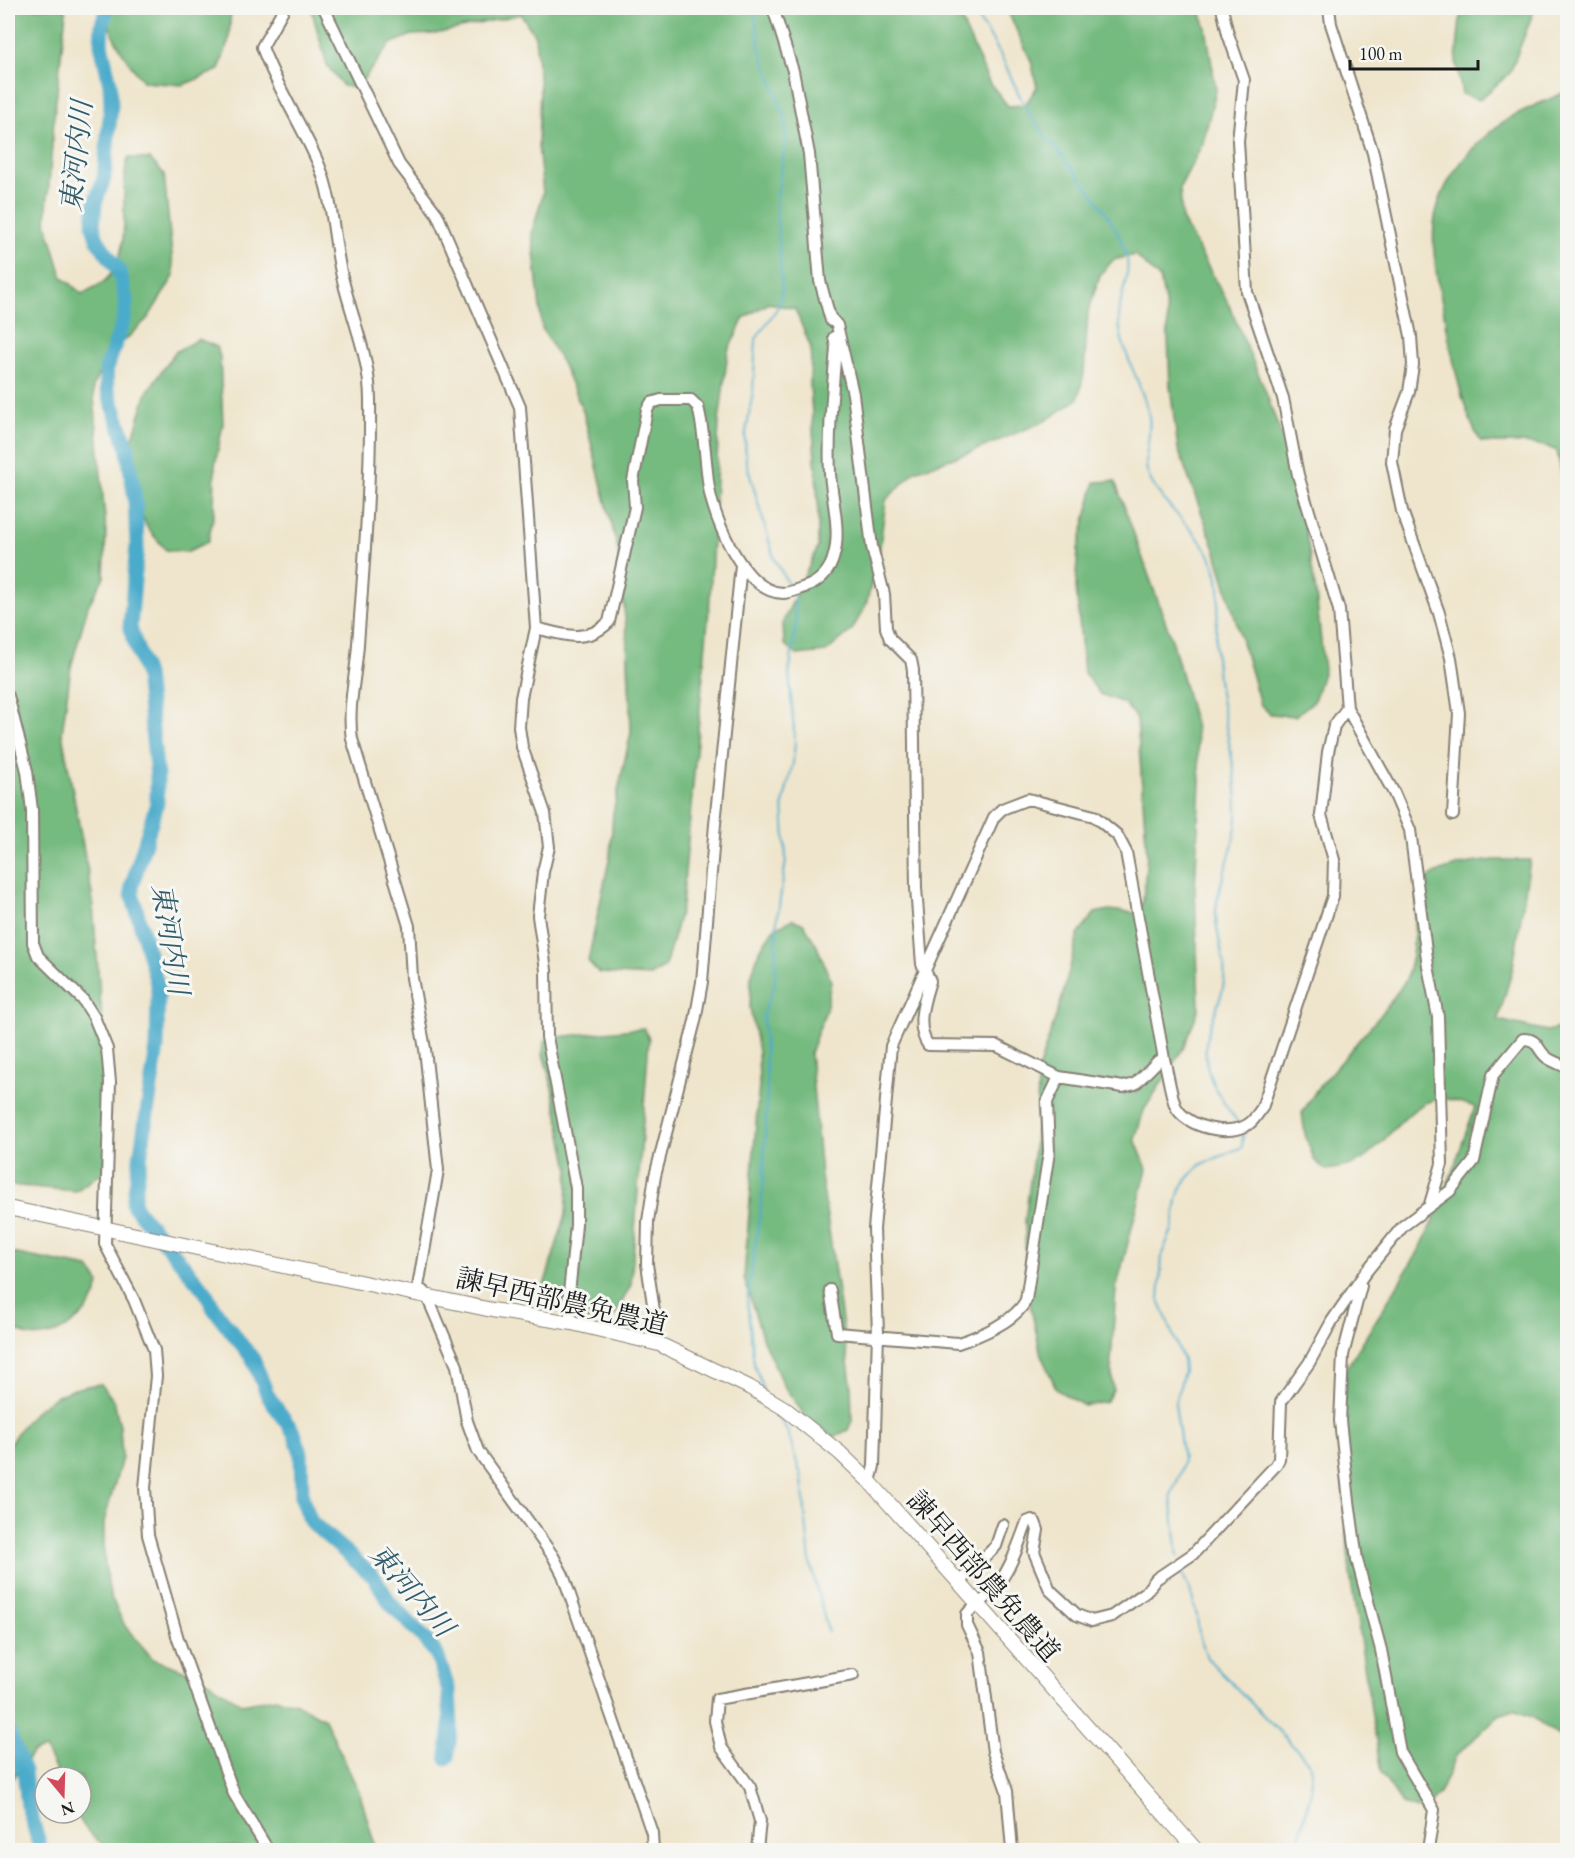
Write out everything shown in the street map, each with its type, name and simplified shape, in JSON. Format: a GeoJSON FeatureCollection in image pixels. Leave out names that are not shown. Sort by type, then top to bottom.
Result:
{"type":"FeatureCollection","features":[{"type":"Feature","properties":{"kind":"street"},"geometry":{"type":"LineString","coordinates":[[284,8],[262,47],[271,70],[319,164],[328,190],[342,278],[368,369],[370,398],[367,498],[356,674],[349,720],[352,739],[409,926],[412,978],[425,1049],[438,1170],[418,1287],[426,1294],[457,1365],[469,1428],[478,1451],[553,1556],[562,1575],[652,1833],[653,1851]]}},
{"type":"Feature","properties":{"kind":"street"},"geometry":{"type":"LineString","coordinates":[[324,8],[399,164],[437,214],[520,407],[536,628],[521,698],[519,727],[522,747],[545,813],[549,847],[543,872],[538,916],[546,970],[547,1037],[576,1188],[576,1225],[568,1303],[572,1323]]}},
{"type":"Feature","properties":{"kind":"street"},"geometry":{"type":"LineString","coordinates":[[536,628],[574,637],[601,631],[609,622],[635,507],[633,481],[647,410],[651,403],[661,400],[691,400],[698,407],[709,490],[719,521],[741,565],[753,580],[769,590],[784,593],[811,585],[820,578],[835,554],[830,435],[836,346],[820,281],[805,132],[793,71],[773,8]]}},
{"type":"Feature","properties":{"kind":"street"},"geometry":{"type":"LineString","coordinates":[[1222,8],[1228,34],[1244,80],[1238,141],[1247,292],[1283,398],[1299,475],[1336,598],[1347,708],[1394,793],[1410,830],[1428,966],[1438,1017],[1442,1164],[1430,1204]]}},
{"type":"Feature","properties":{"kind":"street"},"geometry":{"type":"LineString","coordinates":[[1329,8],[1331,24],[1373,153],[1374,166],[1400,272],[1411,336],[1413,365],[1409,392],[1395,429],[1392,462],[1402,511],[1439,613],[1451,658],[1459,712],[1453,815]]}},
{"type":"Feature","properties":{"kind":"street"},"geometry":{"type":"LineString","coordinates":[[830,317],[837,325],[853,394],[872,547],[884,594],[886,628],[890,639],[911,660],[916,888],[922,964],[930,981],[923,1004],[922,1037],[928,1045],[997,1047],[1059,1077],[1124,1087],[1135,1084],[1158,1061],[1164,1059]]}},
{"type":"Feature","properties":{"kind":"street"},"geometry":{"type":"LineString","coordinates":[[658,1344],[646,1264],[648,1221],[655,1176],[695,1021],[702,982],[714,824],[741,565]]}},
{"type":"Feature","properties":{"kind":"street"},"geometry":{"type":"LineString","coordinates":[[8,696],[27,771],[32,810],[33,943],[38,956],[83,1000],[94,1017],[107,1049],[110,1082],[105,1244],[134,1300],[154,1350],[156,1376],[145,1488],[148,1535],[178,1639],[234,1794],[268,1851]]}},
{"type":"Feature","properties":{"kind":"street"},"geometry":{"type":"LineString","coordinates":[[870,1482],[874,1466],[878,1338],[873,1229],[891,1046],[994,817],[1002,809],[1028,799],[1094,816],[1117,835],[1126,852],[1164,1059],[1176,1107],[1189,1120],[1212,1128],[1232,1131],[1250,1124],[1262,1108],[1333,896],[1334,860],[1321,815],[1334,726],[1347,708]]}},
{"type":"Feature","properties":{"kind":"street"},"geometry":{"type":"LineString","coordinates":[[1012,1851],[1007,1791],[993,1752],[980,1652],[967,1625],[967,1614],[976,1603],[989,1596],[1001,1582],[1027,1522],[1032,1520],[1035,1522],[1038,1530],[1034,1552],[1050,1590],[1077,1615],[1092,1621],[1112,1616],[1146,1592],[1156,1580],[1193,1554],[1276,1465],[1279,1458],[1281,1401],[1309,1363],[1332,1321],[1362,1276],[1403,1226],[1450,1191],[1474,1161],[1492,1075],[1523,1039],[1537,1042],[1546,1057],[1568,1068]]}},
{"type":"Feature","properties":{"kind":"street"},"geometry":{"type":"LineString","coordinates":[[830,1290],[837,1333],[878,1338],[957,1343],[970,1339],[1021,1310],[1026,1300],[1048,1152],[1047,1102],[1059,1077]]}},
{"type":"Feature","properties":{"kind":"street","name":"諫早西部農免農道"},"geometry":{"type":"LineString","coordinates":[[8,1208],[426,1294],[492,1310],[572,1323],[658,1344],[749,1387],[784,1407],[840,1453],[870,1482],[1196,1851]]}},
{"type":"Feature","properties":{"kind":"street"},"geometry":{"type":"LineString","coordinates":[[1362,1276],[1343,1355],[1340,1421],[1357,1560],[1381,1650],[1400,1752],[1434,1810],[1428,1851]]}},
{"type":"Feature","properties":{"kind":"street"},"geometry":{"type":"LineString","coordinates":[[958,1583],[996,1546],[1004,1525]]}},
{"type":"Feature","properties":{"kind":"street"},"geometry":{"type":"LineString","coordinates":[[757,1851],[760,1821],[750,1787],[721,1747],[715,1721],[717,1699],[853,1675]]}},
{"type":"Feature","properties":{"kind":"green space"},"geometry":{"type":"Polygon","coordinates":[[[8,8],[65,8],[66,12],[54,119],[46,222],[62,276],[82,294],[102,283],[113,271],[123,241],[124,189],[128,158],[150,159],[164,174],[174,276],[148,318],[107,358],[93,386],[106,530],[104,577],[88,606],[71,667],[62,733],[92,894],[109,1110],[105,1170],[76,1191],[8,1185],[8,8]]]}},
{"type":"Feature","properties":{"kind":"green space"},"geometry":{"type":"Polygon","coordinates":[[[104,8],[231,8],[229,39],[219,70],[183,85],[144,82],[120,48],[110,28],[104,8]]]}},
{"type":"Feature","properties":{"kind":"green space"},"geometry":{"type":"Polygon","coordinates":[[[311,8],[956,8],[989,82],[1008,106],[1025,105],[1037,87],[1031,61],[1006,8],[1199,8],[1206,28],[1216,90],[1203,143],[1180,187],[1182,219],[1228,303],[1264,387],[1297,479],[1316,593],[1324,670],[1314,701],[1295,716],[1270,714],[1260,704],[1216,552],[1178,449],[1170,386],[1167,312],[1160,279],[1135,255],[1113,260],[1100,275],[1088,312],[1084,373],[1078,399],[1045,421],[974,451],[915,471],[886,500],[879,553],[866,605],[852,630],[826,652],[797,655],[784,644],[783,622],[818,547],[818,503],[810,385],[811,348],[795,309],[769,303],[744,318],[728,351],[719,422],[710,598],[682,906],[665,967],[650,976],[599,973],[588,961],[610,855],[613,813],[631,732],[627,637],[618,550],[583,411],[563,365],[542,328],[532,233],[543,193],[538,146],[540,86],[535,36],[521,14],[435,34],[412,35],[390,44],[357,88],[343,86],[327,65],[311,8]]]}},
{"type":"Feature","properties":{"kind":"green space"},"geometry":{"type":"Polygon","coordinates":[[[1461,8],[1535,8],[1510,73],[1479,100],[1462,94],[1456,61],[1461,8]]]}},
{"type":"Feature","properties":{"kind":"green space"},"geometry":{"type":"Polygon","coordinates":[[[1567,91],[1567,500],[1557,451],[1539,445],[1481,442],[1474,430],[1463,401],[1452,353],[1437,274],[1433,236],[1437,208],[1443,193],[1469,152],[1512,116],[1567,91]]]}},
{"type":"Feature","properties":{"kind":"green space"},"geometry":{"type":"Polygon","coordinates":[[[198,339],[217,347],[220,357],[223,424],[215,465],[214,513],[208,542],[186,552],[166,550],[148,529],[137,503],[131,444],[147,392],[175,352],[198,339]]]}},
{"type":"Feature","properties":{"kind":"green space"},"geometry":{"type":"Polygon","coordinates":[[[1115,481],[1173,643],[1196,729],[1200,781],[1195,889],[1199,1008],[1184,1047],[1144,1110],[1135,1139],[1147,1169],[1116,1289],[1111,1361],[1113,1390],[1106,1402],[1084,1406],[1057,1390],[1041,1355],[1026,1286],[1025,1221],[1037,1124],[1038,1070],[1062,998],[1078,935],[1095,913],[1109,910],[1138,913],[1143,901],[1147,855],[1137,719],[1124,703],[1100,694],[1084,673],[1076,588],[1078,549],[1095,482],[1115,481]]]}},
{"type":"Feature","properties":{"kind":"green space"},"geometry":{"type":"Polygon","coordinates":[[[1495,860],[1530,860],[1513,967],[1498,1020],[1547,1031],[1567,1026],[1567,1742],[1532,1717],[1514,1710],[1499,1715],[1456,1756],[1439,1794],[1423,1811],[1402,1804],[1381,1773],[1350,1575],[1342,1470],[1344,1372],[1420,1249],[1443,1198],[1475,1107],[1447,1099],[1421,1105],[1357,1163],[1326,1170],[1314,1160],[1305,1134],[1302,1113],[1317,1089],[1383,1012],[1406,980],[1412,956],[1417,900],[1423,881],[1449,868],[1495,860]]]}},
{"type":"Feature","properties":{"kind":"green space"},"geometry":{"type":"Polygon","coordinates":[[[792,919],[804,924],[817,946],[831,981],[826,1010],[810,1053],[821,1175],[851,1383],[852,1420],[848,1430],[834,1437],[808,1420],[783,1385],[763,1340],[744,1278],[759,1085],[758,1052],[750,1007],[751,977],[759,951],[774,929],[792,919]]]}},
{"type":"Feature","properties":{"kind":"green space"},"geometry":{"type":"Polygon","coordinates":[[[644,1028],[649,1039],[631,1285],[615,1315],[592,1321],[545,1307],[541,1295],[566,1214],[569,1168],[543,1054],[544,1041],[557,1037],[644,1028]]]}},
{"type":"Feature","properties":{"kind":"green space"},"geometry":{"type":"Polygon","coordinates":[[[8,1254],[89,1268],[99,1282],[92,1303],[75,1321],[53,1334],[30,1336],[8,1327],[8,1254]]]}},
{"type":"Feature","properties":{"kind":"green space"},"geometry":{"type":"Polygon","coordinates":[[[101,1384],[114,1401],[120,1426],[122,1458],[104,1522],[104,1558],[110,1595],[125,1626],[153,1659],[200,1676],[242,1704],[275,1698],[296,1703],[325,1719],[360,1794],[376,1850],[246,1850],[227,1846],[151,1852],[116,1849],[97,1841],[83,1825],[93,1825],[93,1765],[53,1765],[45,1749],[33,1752],[8,1784],[8,1447],[35,1411],[58,1396],[85,1386],[101,1384]]]}},
{"type":"Feature","properties":{"kind":"waterway","name":"東河内川"},"geometry":{"type":"LineString","coordinates":[[107,8],[102,24],[101,44],[110,84],[111,105],[104,178],[95,203],[93,226],[98,241],[119,271],[126,300],[124,319],[106,370],[107,389],[127,446],[135,500],[137,545],[130,628],[146,675],[157,776],[157,803],[132,885],[132,894],[158,987],[157,1047],[133,1205],[205,1291],[214,1309],[253,1359],[268,1396],[294,1433],[301,1453],[302,1498],[311,1522],[374,1577],[390,1603],[425,1639],[437,1655],[449,1691],[451,1725],[447,1758]]}},
{"type":"Feature","properties":{"kind":"waterway"},"geometry":{"type":"LineString","coordinates":[[754,8],[760,50],[785,116],[786,138],[776,203],[782,290],[778,307],[756,339],[753,391],[745,438],[746,461],[774,558],[791,589]]}},
{"type":"Feature","properties":{"kind":"waterway"},"geometry":{"type":"LineString","coordinates":[[971,8],[997,48],[1028,111],[1087,186],[1112,223],[1121,241],[1127,266],[1126,282],[1119,311],[1120,332],[1149,417],[1147,471],[1158,492],[1196,535],[1211,558],[1218,577],[1216,658],[1234,770],[1237,815],[1234,839],[1220,886],[1216,910],[1224,977],[1220,999],[1208,1033],[1206,1058],[1217,1091],[1237,1121]]}},
{"type":"Feature","properties":{"kind":"waterway"},"geometry":{"type":"LineString","coordinates":[[763,1389],[754,1364],[747,1300],[763,1191],[767,1086],[763,1014],[775,983],[777,919],[786,860],[783,804],[793,763],[795,742],[789,674],[796,625],[794,595]]}},
{"type":"Feature","properties":{"kind":"waterway"},"geometry":{"type":"LineString","coordinates":[[1178,1557],[1171,1495],[1181,1472],[1183,1459],[1175,1404],[1184,1371],[1183,1360],[1159,1300],[1162,1254],[1173,1227],[1177,1199],[1182,1185],[1200,1165],[1242,1147],[1243,1133]]}},
{"type":"Feature","properties":{"kind":"waterway"},"geometry":{"type":"LineString","coordinates":[[772,1407],[787,1430],[802,1479],[810,1562],[828,1632]]}},
{"type":"Feature","properties":{"kind":"waterway"},"geometry":{"type":"LineString","coordinates":[[1179,1567],[1190,1590],[1199,1635],[1207,1658],[1309,1762],[1312,1784],[1299,1850]]}},
{"type":"Feature","properties":{"kind":"waterway"},"geometry":{"type":"LineString","coordinates":[[8,1731],[24,1771],[28,1806],[41,1850]]}}]}
